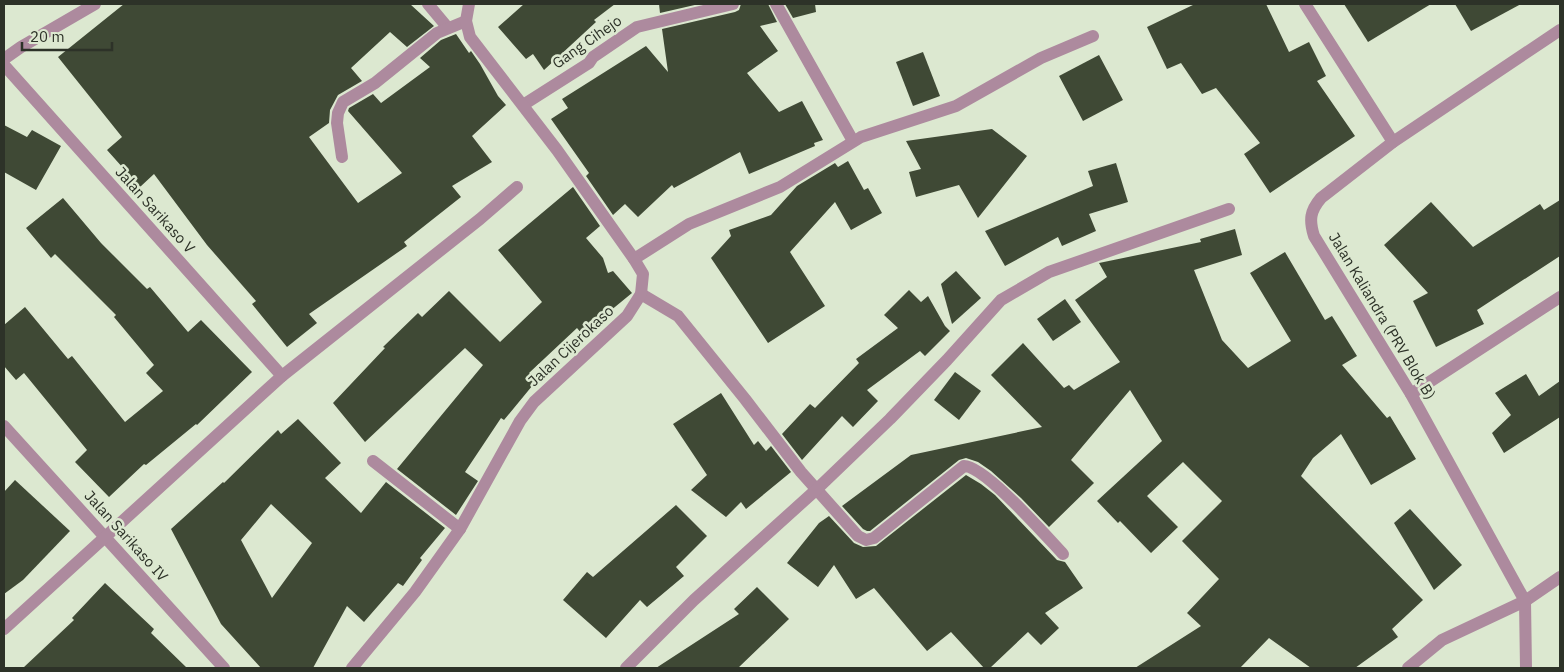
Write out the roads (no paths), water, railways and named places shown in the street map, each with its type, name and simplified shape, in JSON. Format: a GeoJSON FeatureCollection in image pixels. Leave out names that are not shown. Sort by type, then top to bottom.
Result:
{"type":"FeatureCollection","features":[{"type":"Feature","properties":{"kind":"street"},"geometry":{"type":"LineString","coordinates":[[4,59],[21,47],[96,4]]}},
{"type":"Feature","properties":{"kind":"street"},"geometry":{"type":"LineString","coordinates":[[428,4],[448,28]]}},
{"type":"Feature","properties":{"kind":"street"},"geometry":{"type":"LineString","coordinates":[[469,4],[466,21],[470,37],[523,105],[634,259],[643,274],[641,294],[678,316],[745,398],[801,472],[858,536],[866,540],[874,538],[964,466],[969,466],[981,473],[1022,510],[1063,554]]}},
{"type":"Feature","properties":{"kind":"street","name":"Gang Cihejo"},"geometry":{"type":"LineString","coordinates":[[523,105],[589,63],[593,57],[637,27],[733,4]]}},
{"type":"Feature","properties":{"kind":"street"},"geometry":{"type":"LineString","coordinates":[[776,4],[853,142]]}},
{"type":"Feature","properties":{"kind":"street"},"geometry":{"type":"LineString","coordinates":[[1305,4],[1393,142]]}},
{"type":"Feature","properties":{"kind":"street"},"geometry":{"type":"LineString","coordinates":[[342,157],[336,123],[343,102],[375,83],[437,33],[466,21]]}},
{"type":"Feature","properties":{"kind":"street","name":"Jalan Kaliandra (PRV Blok B)"},"geometry":{"type":"LineString","coordinates":[[1525,600],[1411,394],[1319,245],[1311,227],[1311,217],[1314,207],[1321,198],[1393,142],[1560,30]]}},
{"type":"Feature","properties":{"kind":"street"},"geometry":{"type":"LineString","coordinates":[[634,259],[689,224],[780,187],[861,137],[956,106],[1041,58],[1093,36]]}},
{"type":"Feature","properties":{"kind":"street","name":"Jalan Sarikaso V"},"geometry":{"type":"LineString","coordinates":[[4,66],[282,376]]}},
{"type":"Feature","properties":{"kind":"street"},"geometry":{"type":"LineString","coordinates":[[4,629],[282,376],[480,219],[517,187]]}},
{"type":"Feature","properties":{"kind":"street"},"geometry":{"type":"LineString","coordinates":[[626,668],[694,600],[890,419],[1001,300],[1049,272],[1228,209]]}},
{"type":"Feature","properties":{"kind":"street","name":"Jalan Cijerokaso"},"geometry":{"type":"LineString","coordinates":[[352,668],[415,592],[460,529],[520,421],[534,402],[628,316],[641,294]]}},
{"type":"Feature","properties":{"kind":"street"},"geometry":{"type":"LineString","coordinates":[[1411,394],[1560,297]]}},
{"type":"Feature","properties":{"kind":"street","name":"Jalan Sarikaso IV"},"geometry":{"type":"LineString","coordinates":[[4,426],[224,668]]}},
{"type":"Feature","properties":{"kind":"street"},"geometry":{"type":"LineString","coordinates":[[374,461],[460,529]]}},
{"type":"Feature","properties":{"kind":"street"},"geometry":{"type":"LineString","coordinates":[[1408,668],[1442,640],[1525,600],[1560,577]]}},
{"type":"Feature","properties":{"kind":"street"},"geometry":{"type":"LineString","coordinates":[[1525,600],[1526,668]]}}]}
